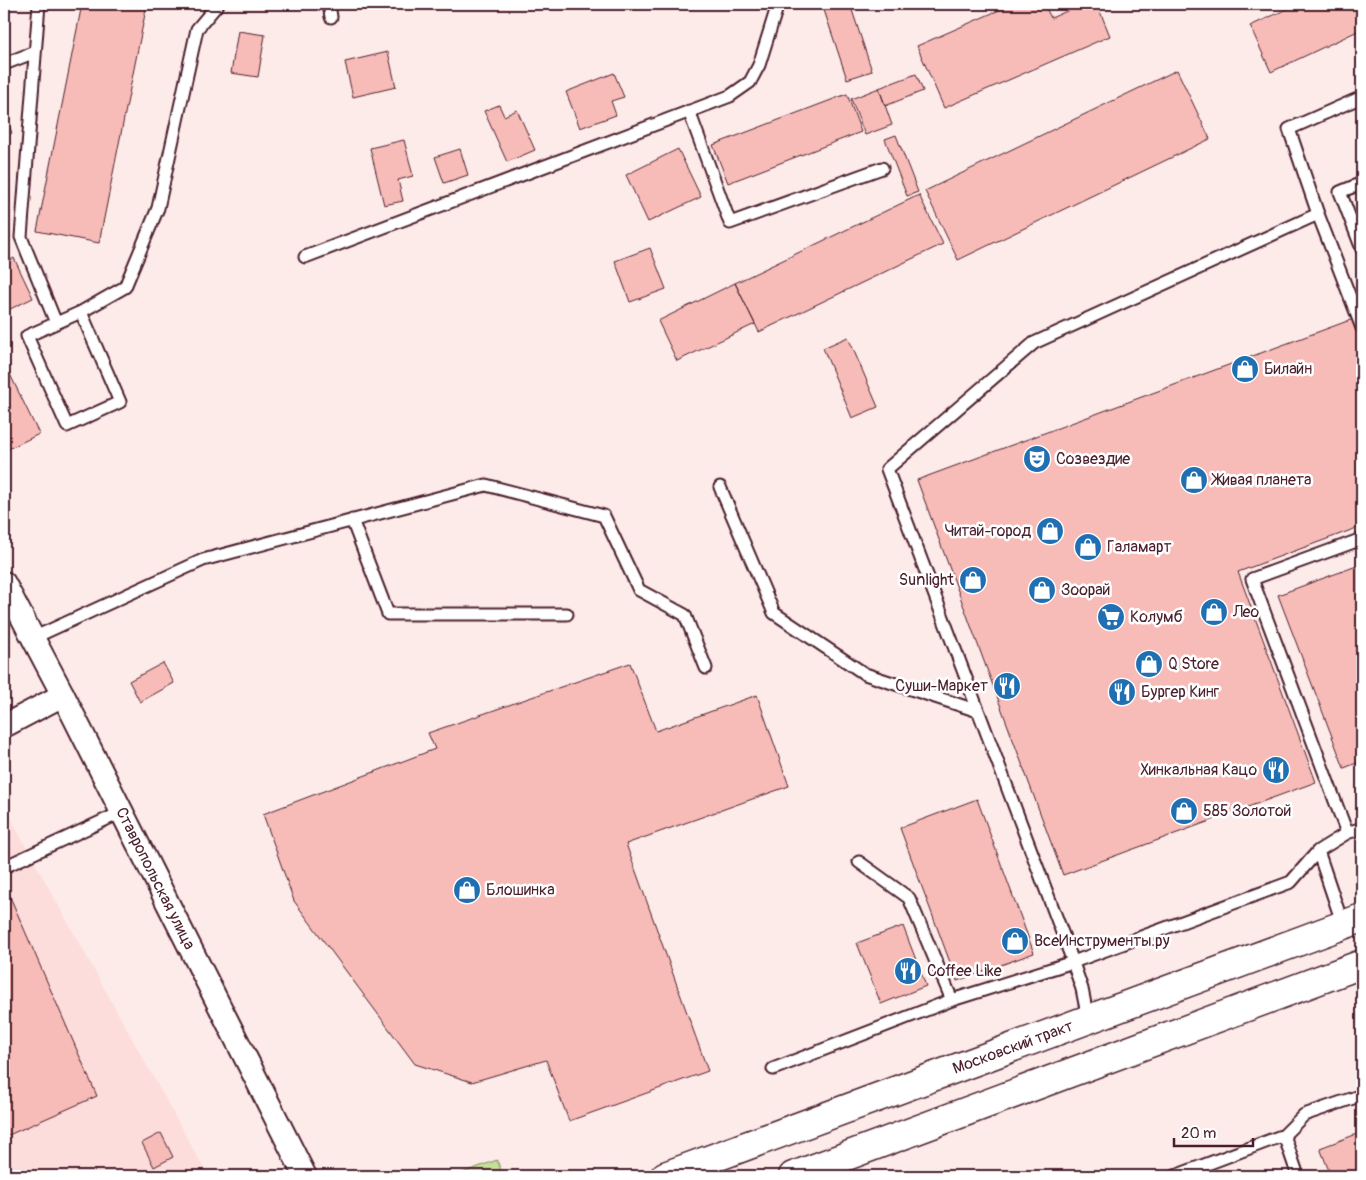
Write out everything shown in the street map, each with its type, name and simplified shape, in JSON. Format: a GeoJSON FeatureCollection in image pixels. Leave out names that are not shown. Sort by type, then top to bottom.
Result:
{"type":"FeatureCollection","features":[{"type":"Feature","properties":{"kind":"main road","name":"Московский тракт"},"geometry":{"type":"LineString","coordinates":[[665,1176],[1353,921]]}},
{"type":"Feature","properties":{"kind":"main road"},"geometry":{"type":"LineString","coordinates":[[793,1176],[1362,964]]}},
{"type":"Feature","properties":{"kind":"street","name":"Ставропольская улица"},"geometry":{"type":"LineString","coordinates":[[4,583],[34,638],[306,1176]]}},
{"type":"Feature","properties":{"kind":"street"},"geometry":{"type":"LineString","coordinates":[[4,726],[63,696]]}},
{"type":"Feature","properties":{"kind":"lane"},"geometry":{"type":"LineString","coordinates":[[39,4],[21,237],[56,323]]}},
{"type":"Feature","properties":{"kind":"lane"},"geometry":{"type":"LineString","coordinates":[[81,312],[120,402],[67,426],[27,336],[81,312],[125,287],[158,208],[197,29],[218,4]]}},
{"type":"Feature","properties":{"kind":"lane"},"geometry":{"type":"LineString","coordinates":[[329,4],[331,17]]}},
{"type":"Feature","properties":{"kind":"lane"},"geometry":{"type":"LineString","coordinates":[[305,257],[730,96],[750,82],[765,51],[778,4]]}},
{"type":"Feature","properties":{"kind":"lane"},"geometry":{"type":"LineString","coordinates":[[4,64],[35,52]]}},
{"type":"Feature","properties":{"kind":"lane"},"geometry":{"type":"LineString","coordinates":[[1362,97],[1289,128],[1318,214],[1362,328]]}},
{"type":"Feature","properties":{"kind":"lane"},"geometry":{"type":"LineString","coordinates":[[689,111],[730,223],[882,168]]}},
{"type":"Feature","properties":{"kind":"lane"},"geometry":{"type":"LineString","coordinates":[[1362,183],[1340,192],[1362,249]]}},
{"type":"Feature","properties":{"kind":"lane"},"geometry":{"type":"LineString","coordinates":[[1088,1019],[1074,962],[887,469],[1034,343],[1318,214]]}},
{"type":"Feature","properties":{"kind":"lane"},"geometry":{"type":"LineString","coordinates":[[34,638],[203,560],[486,485],[604,516],[638,590],[685,615],[706,668]]}},
{"type":"Feature","properties":{"kind":"lane"},"geometry":{"type":"LineString","coordinates":[[720,487],[774,614],[865,674],[978,711]]}},
{"type":"Feature","properties":{"kind":"lane"},"geometry":{"type":"LineString","coordinates":[[352,520],[388,614],[566,614]]}},
{"type":"Feature","properties":{"kind":"lane"},"geometry":{"type":"LineString","coordinates":[[1347,833],[1252,579],[1362,539]]}},
{"type":"Feature","properties":{"kind":"lane"},"geometry":{"type":"LineString","coordinates":[[4,867],[122,812]]}},
{"type":"Feature","properties":{"kind":"lane"},"geometry":{"type":"LineString","coordinates":[[773,1069],[952,1000],[1074,962],[1291,882],[1318,851],[1347,833],[1362,828]]}},
{"type":"Feature","properties":{"kind":"lane"},"geometry":{"type":"LineString","coordinates":[[1318,851],[1353,921]]}},
{"type":"Feature","properties":{"kind":"lane"},"geometry":{"type":"LineString","coordinates":[[859,862],[909,898],[952,1000]]}},
{"type":"Feature","properties":{"kind":"lane"},"geometry":{"type":"LineString","coordinates":[[1175,1176],[1284,1135],[1304,1114],[1362,1095]]}},
{"type":"Feature","properties":{"kind":"lane"},"geometry":{"type":"LineString","coordinates":[[1284,1135],[1298,1176]]}},
{"type":"Feature","properties":{"kind":"shaded area"},"geometry":{"type":"Polygon","coordinates":[[[4,803],[19,834],[208,1176],[4,1176],[4,803]]]}},
{"type":"Feature","properties":{"kind":"green space"},"geometry":{"type":"Polygon","coordinates":[[[497,1160],[503,1176],[454,1176],[497,1160]]]}},
{"type":"Feature","properties":{"kind":"building"},"geometry":{"type":"Polygon","coordinates":[[[82,4],[147,4],[99,243],[37,231],[82,4]]]}},
{"type":"Feature","properties":{"kind":"building"},"geometry":{"type":"Polygon","coordinates":[[[822,4],[850,4],[872,71],[847,79],[822,4]]]}},
{"type":"Feature","properties":{"kind":"building"},"geometry":{"type":"Polygon","coordinates":[[[1013,4],[1044,4],[1051,18],[1083,4],[1097,4],[1110,36],[944,108],[917,46],[1013,4]]]}},
{"type":"Feature","properties":{"kind":"building"},"geometry":{"type":"Polygon","coordinates":[[[1298,4],[1362,4],[1362,29],[1271,72],[1250,26],[1298,4]]]}},
{"type":"Feature","properties":{"kind":"building"},"geometry":{"type":"Polygon","coordinates":[[[238,31],[265,35],[258,77],[231,73],[238,31]]]}},
{"type":"Feature","properties":{"kind":"building"},"geometry":{"type":"Polygon","coordinates":[[[388,52],[396,87],[353,97],[345,62],[388,52]]]}},
{"type":"Feature","properties":{"kind":"building"},"geometry":{"type":"Polygon","coordinates":[[[1177,70],[1210,139],[958,260],[925,191],[1177,70]]]}},
{"type":"Feature","properties":{"kind":"building"},"geometry":{"type":"Polygon","coordinates":[[[614,73],[624,97],[611,101],[616,115],[580,128],[566,92],[614,73]]]}},
{"type":"Feature","properties":{"kind":"building"},"geometry":{"type":"Polygon","coordinates":[[[916,74],[923,91],[885,106],[879,88],[916,74]]]}},
{"type":"Feature","properties":{"kind":"building"},"geometry":{"type":"Polygon","coordinates":[[[879,88],[892,125],[865,135],[851,99],[879,88]]]}},
{"type":"Feature","properties":{"kind":"building"},"geometry":{"type":"Polygon","coordinates":[[[847,94],[861,132],[728,183],[713,145],[847,94]]]}},
{"type":"Feature","properties":{"kind":"building"},"geometry":{"type":"Polygon","coordinates":[[[499,105],[504,116],[517,110],[535,150],[507,162],[484,111],[499,105]]]}},
{"type":"Feature","properties":{"kind":"building"},"geometry":{"type":"Polygon","coordinates":[[[4,112],[12,133],[4,137],[4,112]]]}},
{"type":"Feature","properties":{"kind":"building"},"geometry":{"type":"Polygon","coordinates":[[[896,135],[918,192],[907,196],[885,139],[896,135]]]}},
{"type":"Feature","properties":{"kind":"building"},"geometry":{"type":"Polygon","coordinates":[[[404,140],[413,176],[398,180],[403,201],[384,205],[370,148],[404,140]]]}},
{"type":"Feature","properties":{"kind":"building"},"geometry":{"type":"Polygon","coordinates":[[[460,149],[468,175],[444,183],[435,157],[460,149]]]}},
{"type":"Feature","properties":{"kind":"building"},"geometry":{"type":"Polygon","coordinates":[[[678,149],[701,197],[648,222],[626,175],[678,149]]]}},
{"type":"Feature","properties":{"kind":"building"},"geometry":{"type":"Polygon","coordinates":[[[919,195],[943,244],[759,332],[735,283],[919,195]]]}},
{"type":"Feature","properties":{"kind":"building"},"geometry":{"type":"Polygon","coordinates":[[[4,205],[10,222],[4,224],[4,205]]]}},
{"type":"Feature","properties":{"kind":"building"},"geometry":{"type":"Polygon","coordinates":[[[650,248],[666,289],[630,302],[615,261],[650,248]]]}},
{"type":"Feature","properties":{"kind":"building"},"geometry":{"type":"Polygon","coordinates":[[[14,258],[33,298],[6,311],[4,306],[4,263],[14,258]]]}},
{"type":"Feature","properties":{"kind":"building"},"geometry":{"type":"Polygon","coordinates":[[[735,283],[755,324],[677,361],[658,321],[735,283]]]}},
{"type":"Feature","properties":{"kind":"building","name":"Колумб"},"geometry":{"type":"Polygon","coordinates":[[[1353,319],[1362,345],[1362,526],[1238,572],[1316,782],[1063,875],[917,480],[1353,319]]]}},
{"type":"Feature","properties":{"kind":"building"},"geometry":{"type":"Polygon","coordinates":[[[848,337],[878,407],[852,418],[823,348],[848,337]]]}},
{"type":"Feature","properties":{"kind":"building"},"geometry":{"type":"Polygon","coordinates":[[[4,362],[39,434],[4,451],[4,362]]]}},
{"type":"Feature","properties":{"kind":"building"},"geometry":{"type":"Polygon","coordinates":[[[1362,564],[1362,761],[1344,768],[1278,595],[1362,564]]]}},
{"type":"Feature","properties":{"kind":"building"},"geometry":{"type":"Polygon","coordinates":[[[163,663],[174,683],[140,702],[129,681],[163,663]]]}},
{"type":"Feature","properties":{"kind":"building","name":"Блошинка"},"geometry":{"type":"Polygon","coordinates":[[[630,663],[656,731],[757,695],[789,786],[626,844],[708,1071],[569,1121],[546,1060],[472,1082],[415,1064],[294,901],[263,814],[435,749],[428,733],[630,663]]]}},
{"type":"Feature","properties":{"kind":"building"},"geometry":{"type":"Polygon","coordinates":[[[977,799],[1034,953],[957,981],[900,828],[977,799]]]}},
{"type":"Feature","properties":{"kind":"building"},"geometry":{"type":"Polygon","coordinates":[[[4,883],[97,1096],[4,1137],[4,883]]]}},
{"type":"Feature","properties":{"kind":"building"},"geometry":{"type":"Polygon","coordinates":[[[903,926],[926,986],[881,1004],[857,943],[903,926]]]}},
{"type":"Feature","properties":{"kind":"building"},"geometry":{"type":"Polygon","coordinates":[[[1362,1132],[1362,1176],[1331,1176],[1320,1148],[1362,1132]]]}},
{"type":"Feature","properties":{"kind":"building"},"geometry":{"type":"Polygon","coordinates":[[[161,1133],[173,1157],[154,1167],[142,1143],[161,1133]]]}},
{"type":"Feature","properties":{"kind":"place","name":"Билайн"},"geometry":{"type":"Point","coordinates":[1245,369]}},
{"type":"Feature","properties":{"kind":"place","name":"Созвездие"},"geometry":{"type":"Point","coordinates":[1037,459]}},
{"type":"Feature","properties":{"kind":"place","name":"Живая планета"},"geometry":{"type":"Point","coordinates":[1194,480]}},
{"type":"Feature","properties":{"kind":"place","name":"Читай-город"},"geometry":{"type":"Point","coordinates":[1050,531]}},
{"type":"Feature","properties":{"kind":"place","name":"Галамарт"},"geometry":{"type":"Point","coordinates":[1088,547]}},
{"type":"Feature","properties":{"kind":"place","name":"Sunlight"},"geometry":{"type":"Point","coordinates":[973,580]}},
{"type":"Feature","properties":{"kind":"place","name":"Зоорай"},"geometry":{"type":"Point","coordinates":[1042,590]}},
{"type":"Feature","properties":{"kind":"place","name":"Лео"},"geometry":{"type":"Point","coordinates":[1214,612]}},
{"type":"Feature","properties":{"kind":"place","name":"Колумб"},"geometry":{"type":"Point","coordinates":[1111,617]}},
{"type":"Feature","properties":{"kind":"place","name":"Q Store"},"geometry":{"type":"Point","coordinates":[1149,664]}},
{"type":"Feature","properties":{"kind":"place","name":"Суши-Маркет"},"geometry":{"type":"Point","coordinates":[1007,686]}},
{"type":"Feature","properties":{"kind":"place","name":"Бургер Кинг"},"geometry":{"type":"Point","coordinates":[1122,692]}},
{"type":"Feature","properties":{"kind":"place","name":"Хинкальная Кацо"},"geometry":{"type":"Point","coordinates":[1276,770]}},
{"type":"Feature","properties":{"kind":"place","name":"585 Золотой"},"geometry":{"type":"Point","coordinates":[1184,811]}},
{"type":"Feature","properties":{"kind":"place","name":"Блошинка"},"geometry":{"type":"Point","coordinates":[467,890]}},
{"type":"Feature","properties":{"kind":"place","name":"ВсеИнструменты.ру"},"geometry":{"type":"Point","coordinates":[1015,941]}},
{"type":"Feature","properties":{"kind":"place","name":"Coffee Like"},"geometry":{"type":"Point","coordinates":[908,971]}}]}
